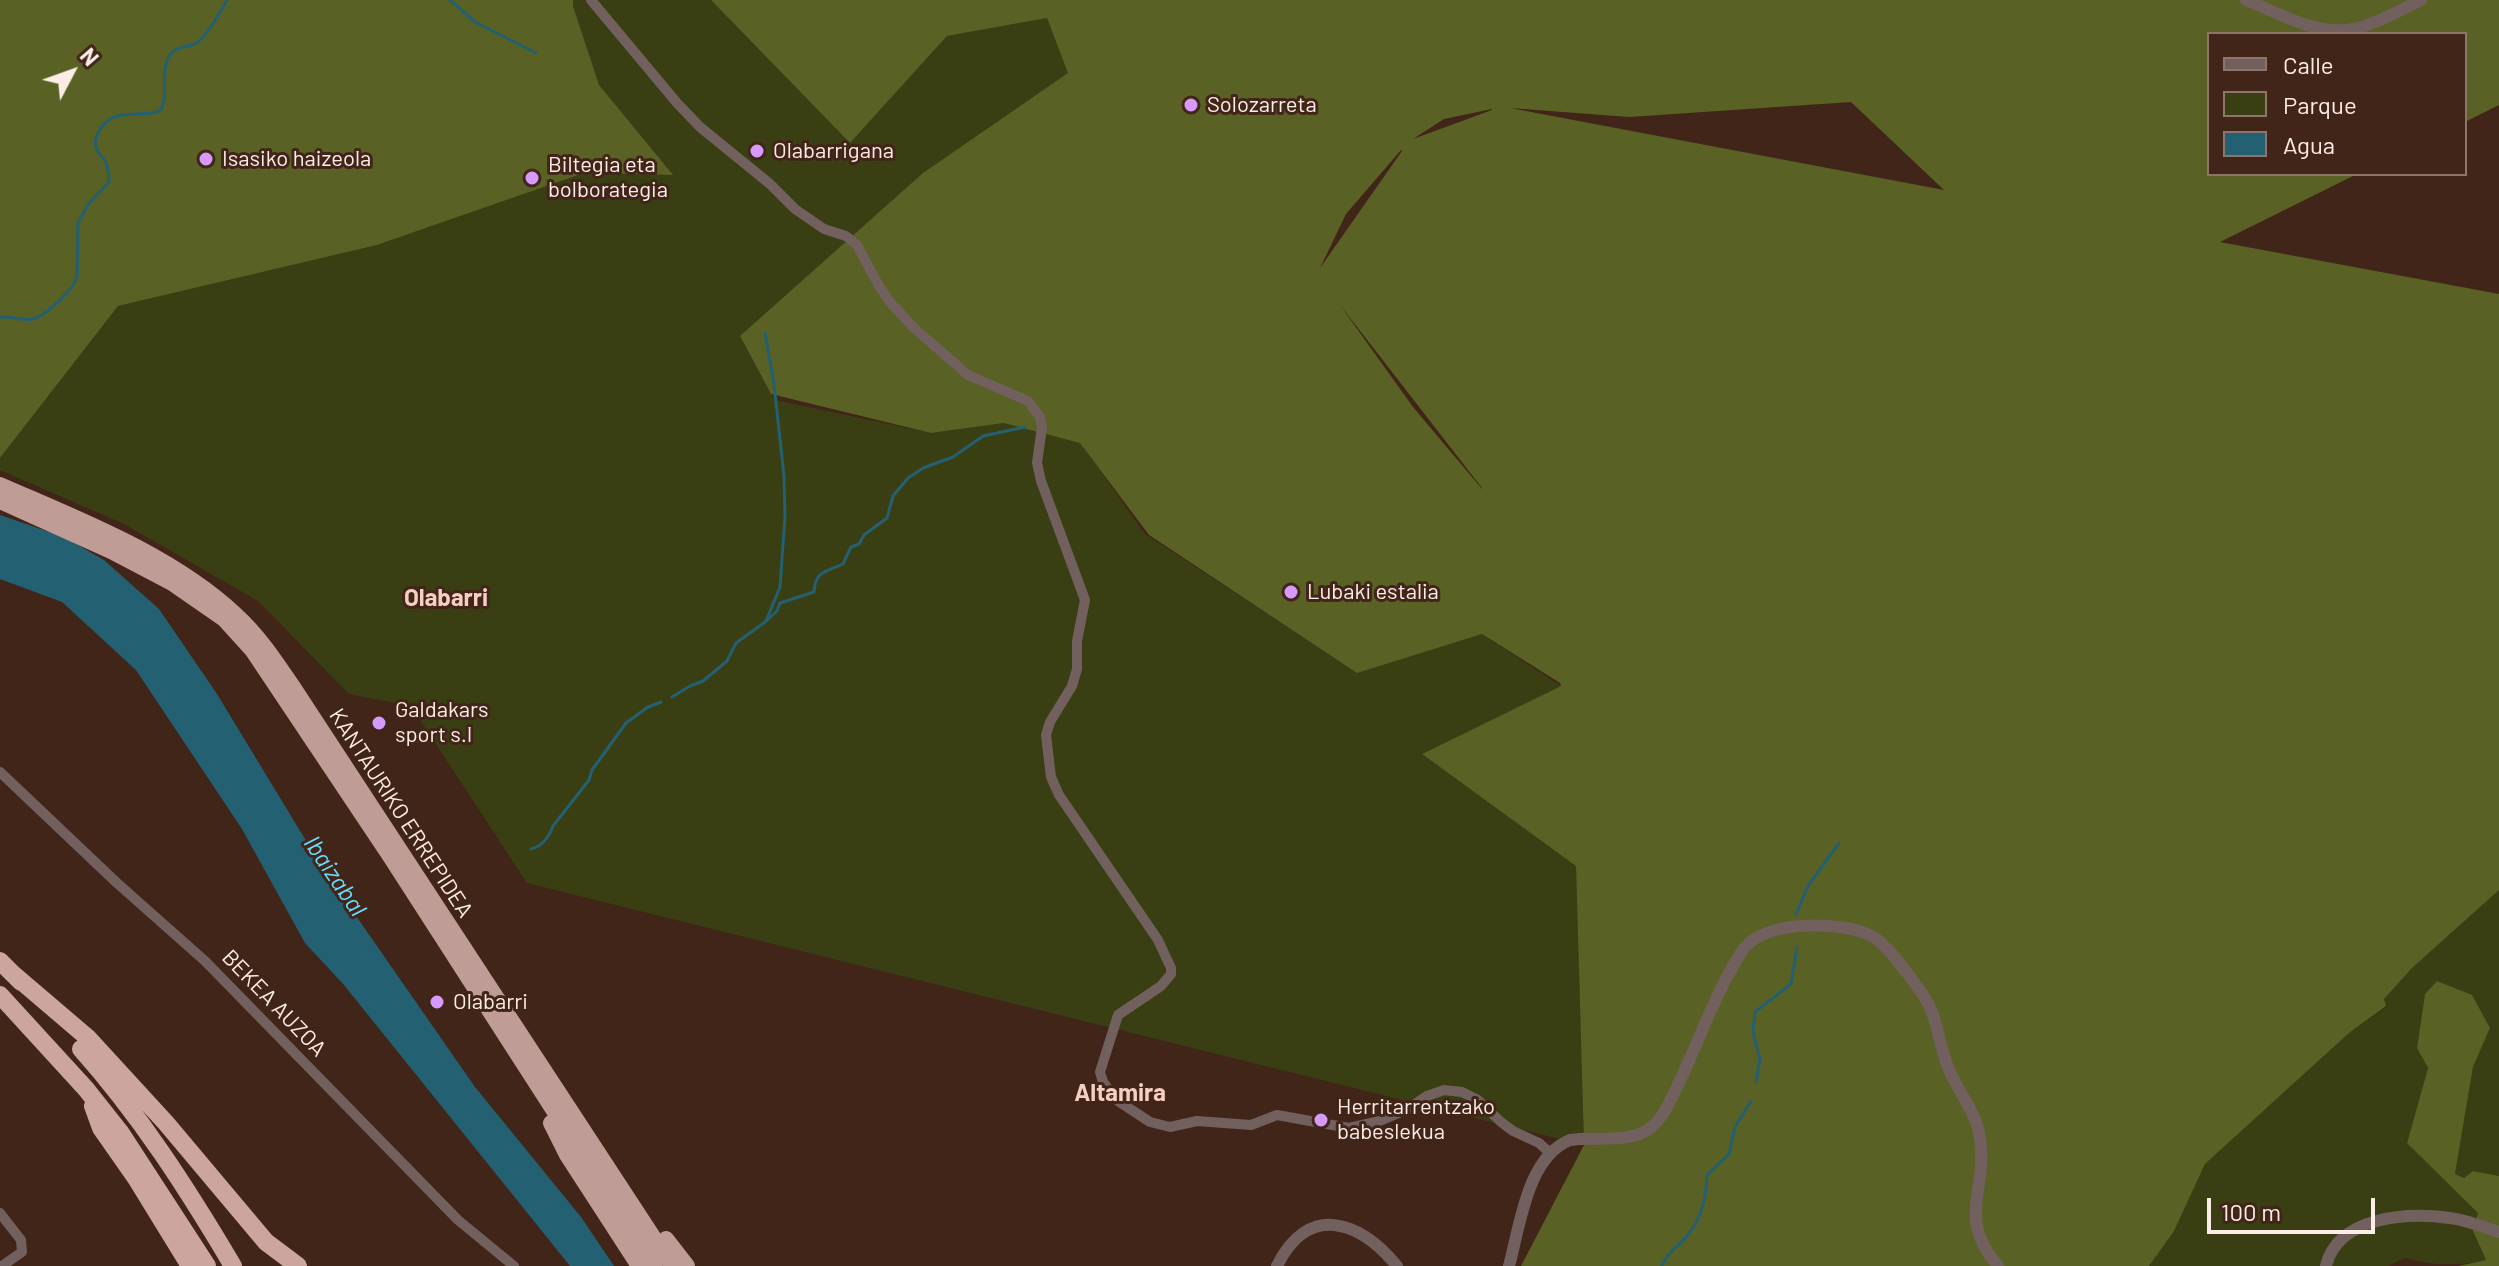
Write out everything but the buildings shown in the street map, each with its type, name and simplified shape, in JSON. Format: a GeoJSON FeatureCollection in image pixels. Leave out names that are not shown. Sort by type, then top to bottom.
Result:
{"type":"FeatureCollection","features":[{"type":"Feature","properties":{"kind":"highway","name":"KANTAURIKO ERREPIDEA"},"geometry":{"type":"LineString","coordinates":[[0,485],[163,560],[216,597],[248,627],[293,687],[672,1266]]}},
{"type":"Feature","properties":{"kind":"highway"},"geometry":{"type":"LineString","coordinates":[[0,501],[111,551],[172,583],[224,619],[253,651],[654,1266]]}},
{"type":"Feature","properties":{"kind":"highway"},"geometry":{"type":"LineString","coordinates":[[7,967],[103,1073],[170,1165],[233,1266]]}},
{"type":"Feature","properties":{"kind":"highway"},"geometry":{"type":"LineString","coordinates":[[7,967],[88,1038],[166,1123],[266,1242],[298,1266]]}},
{"type":"Feature","properties":{"kind":"highway"},"geometry":{"type":"LineString","coordinates":[[0,995],[86,1089],[151,1177],[207,1266]]}},
{"type":"Feature","properties":{"kind":"highway"},"geometry":{"type":"LineString","coordinates":[[528,1070],[567,1155],[639,1266]]}},
{"type":"Feature","properties":{"kind":"highway"},"geometry":{"type":"LineString","coordinates":[[86,1089],[101,1128],[190,1266]]}},
{"type":"Feature","properties":{"kind":"highway"},"geometry":{"type":"LineString","coordinates":[[612,1173],[687,1266]]}},
{"type":"Feature","properties":{"kind":"street"},"geometry":{"type":"LineString","coordinates":[[591,0],[700,127],[770,184],[795,209],[824,229],[846,236],[857,245],[879,286],[913,327],[968,375],[1018,395],[1028,401],[1040,417],[1042,427],[1037,463],[1041,481],[1085,600],[1077,641],[1075,677],[1046,735],[1051,777],[1059,795],[1158,940],[1171,968],[1171,974],[1161,986],[1118,1015],[1100,1072],[1103,1082],[1118,1101],[1150,1122],[1170,1127],[1197,1121],[1251,1125],[1277,1115],[1349,1128],[1380,1121],[1444,1090],[1462,1092],[1478,1100],[1513,1131],[1539,1143],[1550,1153]]}},
{"type":"Feature","properties":{"kind":"street"},"geometry":{"type":"LineString","coordinates":[[2246,0],[2331,31],[2358,28],[2421,0]]}},
{"type":"Feature","properties":{"kind":"street","name":"BEKEA AUZOA"},"geometry":{"type":"LineString","coordinates":[[0,772],[205,961],[458,1220],[514,1266]]}},
{"type":"Feature","properties":{"kind":"street"},"geometry":{"type":"LineString","coordinates":[[1509,1266],[1532,1185],[1543,1160],[1560,1144],[1570,1140],[1634,1135],[1645,1132],[1656,1123],[1662,1117],[1720,990],[1742,950],[1761,935],[1791,928],[1827,926],[1857,931],[1875,939],[1894,956],[1930,1008],[1946,1062],[1971,1110],[1979,1133],[1981,1151],[1976,1227],[1985,1251],[1998,1266]]}},
{"type":"Feature","properties":{"kind":"street"},"geometry":{"type":"LineString","coordinates":[[0,1213],[21,1240],[22,1252],[2,1266]]}},
{"type":"Feature","properties":{"kind":"street"},"geometry":{"type":"LineString","coordinates":[[2326,1266],[2331,1252],[2343,1237],[2375,1221],[2449,1218],[2499,1232]]}},
{"type":"Feature","properties":{"kind":"street"},"geometry":{"type":"LineString","coordinates":[[1277,1266],[1299,1235],[1314,1227],[1332,1225],[1349,1229],[1368,1239],[1397,1266]]}},
{"type":"Feature","properties":{"kind":"green space"},"geometry":{"type":"Polygon","coordinates":[[[0,0],[573,0],[599,85],[673,175],[584,173],[377,245],[118,306],[0,458],[0,0]]]}},
{"type":"Feature","properties":{"kind":"green space"},"geometry":{"type":"Polygon","coordinates":[[[573,0],[711,0],[850,143],[947,36],[1047,18],[1069,74],[923,173],[740,337],[775,400],[931,433],[1004,423],[1078,439],[1145,534],[1357,672],[1482,634],[1561,686],[1422,754],[1576,865],[1584,1145],[527,883],[411,706],[349,694],[258,601],[124,524],[0,470],[0,458],[118,306],[377,245],[584,173],[672,175],[598,85],[573,0]]]}},
{"type":"Feature","properties":{"kind":"green space"},"geometry":{"type":"Polygon","coordinates":[[[711,0],[2499,0],[2499,105],[2467,121],[2467,32],[2207,32],[2207,176],[2353,176],[2220,242],[2499,294],[2499,890],[2411,969],[2384,999],[2386,1006],[2349,1033],[2205,1164],[2174,1231],[2149,1266],[1521,1266],[1584,1145],[1576,866],[1422,754],[1561,686],[1560,683],[1482,634],[1357,673],[1149,535],[1080,443],[1004,423],[931,433],[771,394],[740,336],[923,173],[1068,73],[1047,18],[947,36],[850,143],[711,0]],[[1851,102],[1629,117],[1510,108],[1944,190],[1851,102]],[[1492,110],[1444,119],[1413,139],[1492,110]],[[1402,151],[1346,214],[1320,268],[1402,151]],[[1340,305],[1413,407],[1482,489],[1482,488],[1340,305]]]}},
{"type":"Feature","properties":{"kind":"green space"},"geometry":{"type":"Polygon","coordinates":[[[2499,890],[2499,1176],[2473,1171],[2464,1178],[2455,1174],[2473,1067],[2490,1028],[2437,981],[2425,994],[2417,1048],[2428,1068],[2407,1142],[2478,1213],[2473,1231],[2486,1260],[2446,1264],[2405,1258],[2388,1266],[2149,1266],[2174,1231],[2205,1164],[2349,1033],[2386,1007],[2383,999],[2411,969],[2499,890]]]}},
{"type":"Feature","properties":{"kind":"green space"},"geometry":{"type":"Polygon","coordinates":[[[2437,981],[2472,995],[2490,1028],[2473,1067],[2455,1174],[2464,1178],[2473,1171],[2499,1176],[2499,1266],[2458,1266],[2486,1260],[2473,1231],[2478,1213],[2407,1143],[2428,1068],[2417,1048],[2425,994],[2437,981]]]}},
{"type":"Feature","properties":{"kind":"water"},"geometry":{"type":"Polygon","coordinates":[[[0,515],[64,537],[104,560],[159,609],[217,694],[322,867],[475,1087],[581,1217],[614,1266],[570,1266],[344,985],[305,943],[242,829],[136,670],[62,602],[0,579],[0,515]]]}},
{"type":"Feature","properties":{"kind":"waterway"},"geometry":{"type":"LineString","coordinates":[[0,317],[38,317],[74,284],[77,277],[78,223],[89,203],[109,182],[106,163],[95,141],[98,133],[113,117],[160,111],[164,98],[165,68],[170,55],[176,49],[198,42],[227,0]]}},
{"type":"Feature","properties":{"kind":"waterway"},"geometry":{"type":"LineString","coordinates":[[450,0],[475,22],[536,53]]}},
{"type":"Feature","properties":{"kind":"waterway"},"geometry":{"type":"LineString","coordinates":[[765,333],[774,384],[785,517],[780,587],[766,621]]}},
{"type":"Feature","properties":{"kind":"waterway"},"geometry":{"type":"LineString","coordinates":[[672,697],[703,681],[727,661],[736,643],[765,622],[777,611],[780,603],[814,592],[819,576],[843,564],[851,547],[859,544],[864,535],[887,518],[893,496],[908,478],[923,468],[953,457],[983,436],[1025,427]]}},
{"type":"Feature","properties":{"kind":"waterway"},"geometry":{"type":"LineString","coordinates":[[531,849],[547,837],[626,723],[648,707],[661,702]]}},
{"type":"Feature","properties":{"kind":"waterway"},"geometry":{"type":"LineString","coordinates":[[1796,914],[1808,886],[1839,843]]}},
{"type":"Feature","properties":{"kind":"waterway"},"geometry":{"type":"LineString","coordinates":[[1756,1082],[1760,1059],[1753,1032],[1755,1012],[1791,984],[1797,948]]}},
{"type":"Feature","properties":{"kind":"waterway"},"geometry":{"type":"LineString","coordinates":[[1662,1266],[1700,1215],[1707,1175],[1729,1154],[1735,1127],[1751,1101]]}},
{"type":"Feature","properties":{"kind":"place","name":"Solozarreta"},"geometry":{"type":"Point","coordinates":[1191,105]}},
{"type":"Feature","properties":{"kind":"place","name":"Olabarrigana"},"geometry":{"type":"Point","coordinates":[757,151]}},
{"type":"Feature","properties":{"kind":"place","name":"Isasiko haizeola"},"geometry":{"type":"Point","coordinates":[206,159]}},
{"type":"Feature","properties":{"kind":"place","name":"Biltegia eta bolborategia"},"geometry":{"type":"Point","coordinates":[532,178]}},
{"type":"Feature","properties":{"kind":"place","name":"Lubaki estalia"},"geometry":{"type":"Point","coordinates":[1291,592]}},
{"type":"Feature","properties":{"kind":"place","name":"Galdakars sport s.l"},"geometry":{"type":"Point","coordinates":[379,723]}},
{"type":"Feature","properties":{"kind":"place","name":"Olabarri"},"geometry":{"type":"Point","coordinates":[437,1002]}},
{"type":"Feature","properties":{"kind":"place","name":"Herritarrentzako babeslekua"},"geometry":{"type":"Point","coordinates":[1321,1120]}},
{"type":"Feature","properties":{"kind":"district","name":"Olabarri"},"geometry":{"type":"Point","coordinates":[446,598]}},
{"type":"Feature","properties":{"kind":"district","name":"Altamira"},"geometry":{"type":"Point","coordinates":[1120,1093]}},
{"type":"Feature","properties":{"kind":"water label","name":"Ibaizabal"},"geometry":{"type":"Point","coordinates":[335,876]}}]}
